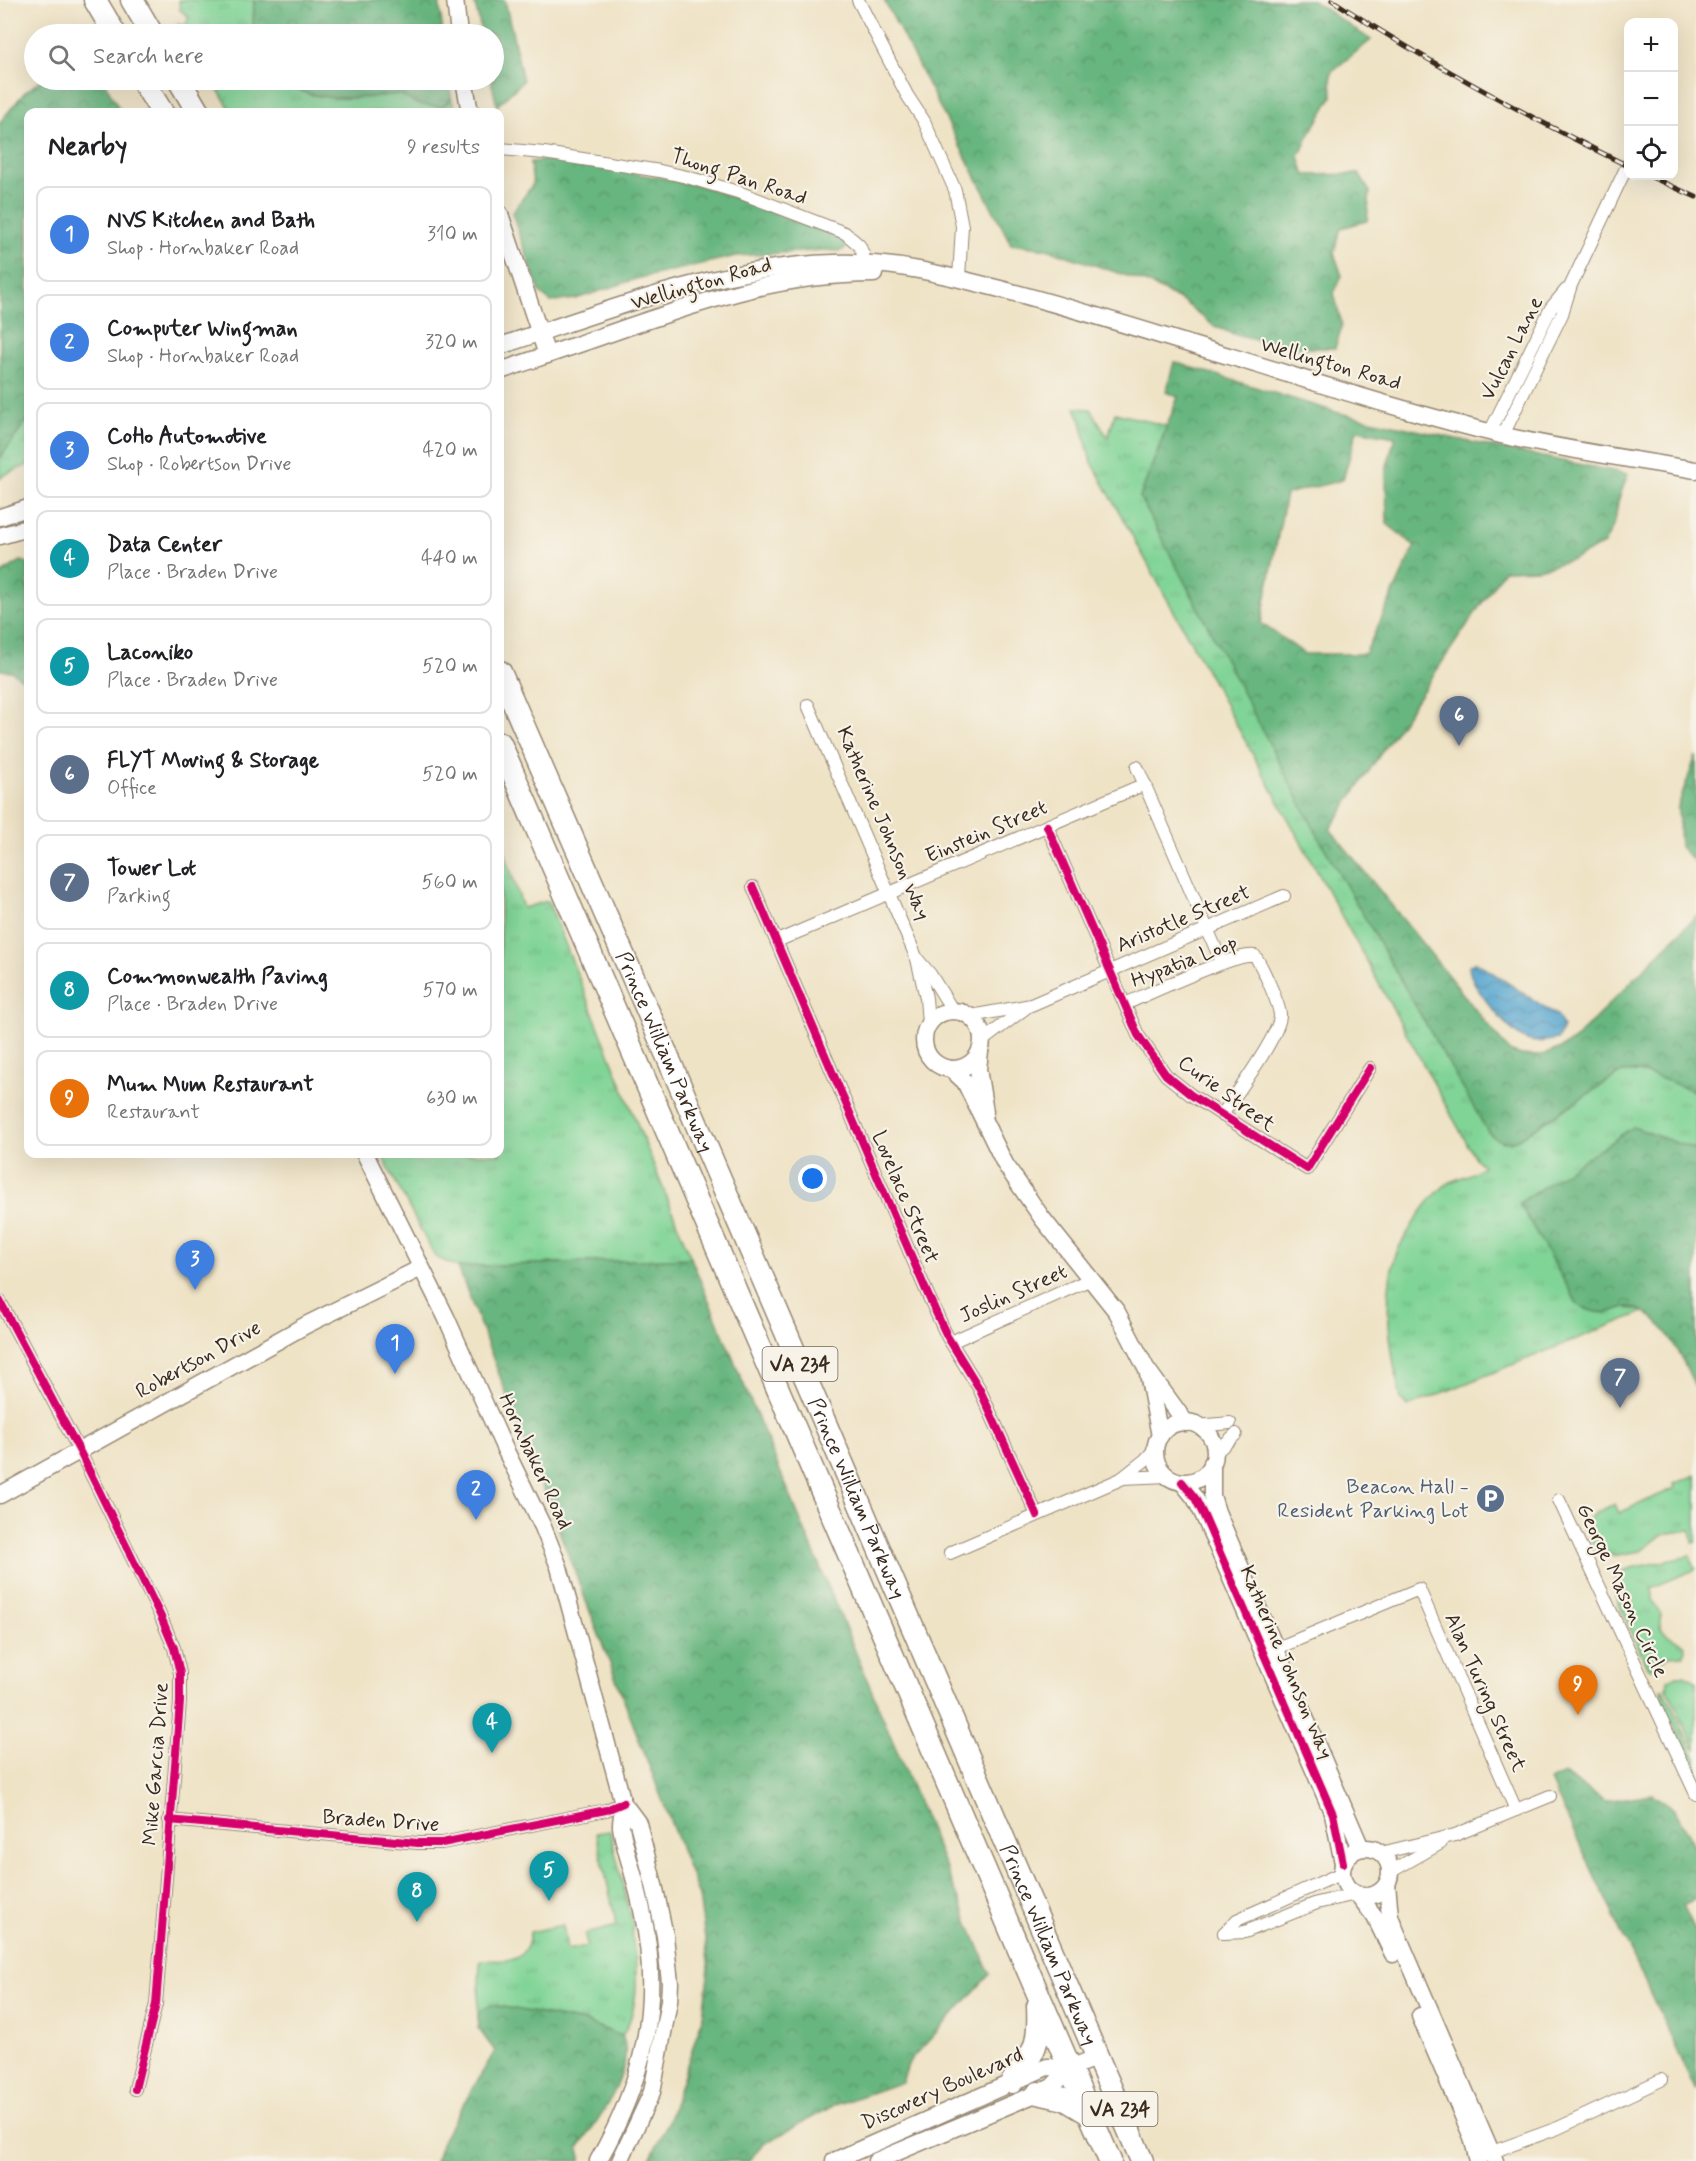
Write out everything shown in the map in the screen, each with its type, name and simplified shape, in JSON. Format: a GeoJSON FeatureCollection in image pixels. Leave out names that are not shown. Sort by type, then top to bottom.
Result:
{"type":"FeatureCollection","features":[{"type":"Feature","properties":{"kind":"highway"},"geometry":{"type":"LineString","coordinates":[[95,0],[109,24]]}},
{"type":"Feature","properties":{"kind":"highway"},"geometry":{"type":"LineString","coordinates":[[132,0],[146,24]]}},
{"type":"Feature","properties":{"kind":"highway"},"geometry":{"type":"LineString","coordinates":[[148,90],[160,108]]}},
{"type":"Feature","properties":{"kind":"highway"},"geometry":{"type":"LineString","coordinates":[[185,90],[196,108]]}},
{"type":"Feature","properties":{"kind":"highway","name":"Prince William Parkway"},"geometry":{"type":"LineString","coordinates":[[504,681],[648,1010],[1142,2161]]}},
{"type":"Feature","properties":{"kind":"highway","name":"Prince William Parkway"},"geometry":{"type":"LineString","coordinates":[[504,752],[1110,2161]]}},
{"type":"Feature","properties":{"kind":"highway"},"geometry":{"type":"LineString","coordinates":[[1012,2082],[1031,2057],[1038,2040],[1038,1992]]}},
{"type":"Feature","properties":{"kind":"highway"},"geometry":{"type":"LineString","coordinates":[[1038,2093],[1065,2099],[1090,2114]]}},
{"type":"Feature","properties":{"kind":"main road"},"geometry":{"type":"LineString","coordinates":[[455,0],[458,24]]}},
{"type":"Feature","properties":{"kind":"main road"},"geometry":{"type":"LineString","coordinates":[[466,90],[469,108]]}},
{"type":"Feature","properties":{"kind":"main road"},"geometry":{"type":"LineString","coordinates":[[504,226],[547,355]]}},
{"type":"Feature","properties":{"kind":"main road","name":"Wellington Road"},"geometry":{"type":"LineString","coordinates":[[504,345],[683,286],[719,277],[792,266],[865,268],[904,274],[959,278],[1073,309],[1496,434],[1696,470]]}},
{"type":"Feature","properties":{"kind":"main road","name":"Wellington Road"},"geometry":{"type":"LineString","coordinates":[[504,371],[698,302],[735,292],[865,268]]}},
{"type":"Feature","properties":{"kind":"main road"},"geometry":{"type":"LineString","coordinates":[[0,517],[24,509]]}},
{"type":"Feature","properties":{"kind":"main road"},"geometry":{"type":"LineString","coordinates":[[0,536],[24,529]]}},
{"type":"Feature","properties":{"kind":"main road"},"geometry":{"type":"LineString","coordinates":[[981,1046],[975,1059],[968,1065],[951,1069],[939,1066],[931,1060],[923,1042],[924,1032],[928,1023],[944,1012],[962,1012],[977,1023],[981,1032],[981,1046],[978,1070],[988,1128]]}},
{"type":"Feature","properties":{"kind":"main road"},"geometry":{"type":"LineString","coordinates":[[951,1069],[965,1082],[1005,1164],[1042,1218],[1117,1312],[1146,1368],[1192,1424],[1209,1434],[1213,1444],[1213,1458],[1200,1477],[1191,1481],[1175,1479],[1159,1467],[1146,1368]]}},
{"type":"Feature","properties":{"kind":"main road","name":"Hornbaker Road"},"geometry":{"type":"LineString","coordinates":[[367,1158],[446,1317],[503,1445],[543,1527],[559,1567],[623,1803],[621,1828],[647,1940],[650,1966],[649,2011],[644,2046],[632,2092],[619,2123],[598,2161]]}},
{"type":"Feature","properties":{"kind":"main road","name":"Robertson Drive"},"geometry":{"type":"LineString","coordinates":[[0,1495],[306,1324],[421,1268]]}},
{"type":"Feature","properties":{"kind":"main road"},"geometry":{"type":"LineString","coordinates":[[1157,1442],[1172,1425],[1192,1424]]}},
{"type":"Feature","properties":{"kind":"main road","name":"Katherine Johnson Way"},"geometry":{"type":"LineString","coordinates":[[1213,1458],[1212,1496],[1217,1512],[1361,1848]]}},
{"type":"Feature","properties":{"kind":"main road","name":"Katherine Johnson Way"},"geometry":{"type":"LineString","coordinates":[[1175,1479],[1195,1498],[1204,1516],[1306,1751],[1333,1814],[1342,1868]]}},
{"type":"Feature","properties":{"kind":"main road","name":"Hornbaker Road"},"geometry":{"type":"LineString","coordinates":[[620,2161],[652,2092],[670,1983],[665,1936],[638,1823],[623,1803]]}},
{"type":"Feature","properties":{"kind":"main road"},"geometry":{"type":"LineString","coordinates":[[1361,1848],[1371,1849],[1387,1860],[1390,1916],[1486,2158],[1472,2138],[1393,1953],[1375,1917],[1358,1895],[1346,1887],[1342,1868],[1349,1855],[1361,1848]]}},
{"type":"Feature","properties":{"kind":"main road"},"geometry":{"type":"LineString","coordinates":[[1358,1895],[1376,1894],[1389,1878]]}},
{"type":"Feature","properties":{"kind":"main road","name":"Discovery Boulevard"},"geometry":{"type":"LineString","coordinates":[[834,2161],[1047,2067],[1070,2068],[1098,2057]]}},
{"type":"Feature","properties":{"kind":"main road","name":"Discovery Boulevard"},"geometry":{"type":"LineString","coordinates":[[876,2161],[1052,2087],[1070,2068]]}},
{"type":"Feature","properties":{"kind":"street"},"geometry":{"type":"LineString","coordinates":[[858,0],[907,95],[924,121],[955,190],[962,226],[959,278]]}},
{"type":"Feature","properties":{"kind":"street","name":"Thong Pan Road"},"geometry":{"type":"LineString","coordinates":[[504,149],[544,153],[660,171],[714,184],[845,232],[859,245],[865,268]]}},
{"type":"Feature","properties":{"kind":"street","name":"Vulcan Lane"},"geometry":{"type":"LineString","coordinates":[[1496,434],[1551,308],[1570,285],[1624,174]]}},
{"type":"Feature","properties":{"kind":"street","name":"Katherine Johnson Way"},"geometry":{"type":"LineString","coordinates":[[808,705],[917,959],[927,998],[928,1023]]}},
{"type":"Feature","properties":{"kind":"street"},"geometry":{"type":"LineString","coordinates":[[1137,767],[1222,963]]}},
{"type":"Feature","properties":{"kind":"street","name":"Einstein Street"},"geometry":{"type":"LineString","coordinates":[[777,941],[1145,784]]}},
{"type":"Feature","properties":{"kind":"street","name":"Curie Street"},"geometry":{"type":"LineString","coordinates":[[1047,826],[1138,1035],[1166,1075],[1191,1095],[1306,1169],[1371,1068]]}},
{"type":"Feature","properties":{"kind":"street","name":"Lovelace Street"},"geometry":{"type":"LineString","coordinates":[[753,887],[928,1294],[951,1342],[979,1388],[1037,1515]]}},
{"type":"Feature","properties":{"kind":"street","name":"Aristotle Street"},"geometry":{"type":"LineString","coordinates":[[970,1017],[1031,1005],[1284,896]]}},
{"type":"Feature","properties":{"kind":"street","name":"Hypatia Loop"},"geometry":{"type":"LineString","coordinates":[[1125,1004],[1222,963],[1248,955],[1255,956],[1261,965],[1280,1014],[1269,1043],[1222,1115]]}},
{"type":"Feature","properties":{"kind":"street","name":"Katherine Johnson Way"},"geometry":{"type":"LineString","coordinates":[[917,959],[930,974],[953,1011]]}},
{"type":"Feature","properties":{"kind":"street","name":"Aristotle Street"},"geometry":{"type":"LineString","coordinates":[[981,1046],[1031,1005]]}},
{"type":"Feature","properties":{"kind":"street","name":"Joslin Street"},"geometry":{"type":"LineString","coordinates":[[951,1342],[1091,1279]]}},
{"type":"Feature","properties":{"kind":"street","name":"Mike Garcia Drive"},"geometry":{"type":"LineString","coordinates":[[0,1301],[80,1452],[161,1617],[174,1648],[180,1672],[180,1702],[156,2004],[135,2089]]}},
{"type":"Feature","properties":{"kind":"street"},"geometry":{"type":"LineString","coordinates":[[1192,1424],[1233,1429],[1213,1458]]}},
{"type":"Feature","properties":{"kind":"street"},"geometry":{"type":"LineString","coordinates":[[950,1553],[1121,1479],[1144,1460],[1157,1442]]}},
{"type":"Feature","properties":{"kind":"street"},"geometry":{"type":"LineString","coordinates":[[1121,1479],[1175,1479]]}},
{"type":"Feature","properties":{"kind":"street","name":"George Mason Circle"},"geometry":{"type":"LineString","coordinates":[[1559,1500],[1696,1794]]}},
{"type":"Feature","properties":{"kind":"street","name":"Alan Turing Street"},"geometry":{"type":"LineString","coordinates":[[1275,1649],[1419,1589],[1516,1810]]}},
{"type":"Feature","properties":{"kind":"street"},"geometry":{"type":"LineString","coordinates":[[1381,1854],[1455,1835],[1550,1796]]}},
{"type":"Feature","properties":{"kind":"street","name":"Braden Drive"},"geometry":{"type":"LineString","coordinates":[[169,1820],[418,1843],[442,1843],[606,1810],[623,1803]]}},
{"type":"Feature","properties":{"kind":"street"},"geometry":{"type":"LineString","coordinates":[[1389,1878],[1455,1835]]}},
{"type":"Feature","properties":{"kind":"street"},"geometry":{"type":"LineString","coordinates":[[1342,1868],[1238,1920],[1224,1933],[1245,1932],[1317,1903],[1358,1895]]}},
{"type":"Feature","properties":{"kind":"street"},"geometry":{"type":"LineString","coordinates":[[1486,2158],[1558,2128],[1660,2080]]}},
{"type":"Feature","properties":{"kind":"green space"},"geometry":{"type":"Polygon","coordinates":[[[179,0],[254,0],[253,24],[186,24],[189,17],[180,10],[179,0]]]}},
{"type":"Feature","properties":{"kind":"green space"},"geometry":{"type":"Polygon","coordinates":[[[254,0],[439,0],[442,24],[253,24],[254,0]]]}},
{"type":"Feature","properties":{"kind":"green space"},"geometry":{"type":"Polygon","coordinates":[[[474,0],[505,0],[523,81],[497,106],[493,90],[504,90],[504,24],[480,24],[474,0]]]}},
{"type":"Feature","properties":{"kind":"green space"},"geometry":{"type":"Polygon","coordinates":[[[884,0],[1312,0],[1371,40],[1331,72],[1332,97],[1309,135],[1299,157],[1305,175],[1359,174],[1370,192],[1367,221],[1341,228],[1334,253],[1342,276],[1334,293],[1342,326],[1335,348],[1293,348],[1239,336],[1214,326],[1184,302],[1148,283],[1047,249],[1011,244],[884,0]]]}},
{"type":"Feature","properties":{"kind":"green space"},"geometry":{"type":"Polygon","coordinates":[[[28,90],[109,90],[119,108],[24,108],[24,425],[0,458],[0,122],[28,90]]]}},
{"type":"Feature","properties":{"kind":"green space"},"geometry":{"type":"Polygon","coordinates":[[[218,90],[300,90],[346,98],[400,94],[449,102],[451,97],[454,108],[230,108],[218,90]]]}},
{"type":"Feature","properties":{"kind":"green space"},"geometry":{"type":"Polygon","coordinates":[[[300,90],[450,90],[451,97],[448,103],[441,107],[416,104],[400,94],[353,98],[318,96],[300,90]]]}},
{"type":"Feature","properties":{"kind":"green space"},"geometry":{"type":"Polygon","coordinates":[[[551,160],[669,179],[708,188],[835,236],[845,241],[846,248],[840,251],[736,256],[636,279],[576,299],[551,302],[540,293],[512,213],[533,184],[530,162],[551,160]]]}},
{"type":"Feature","properties":{"kind":"green space"},"geometry":{"type":"Polygon","coordinates":[[[1174,362],[1339,413],[1628,474],[1618,501],[1615,522],[1604,544],[1574,559],[1539,569],[1504,570],[1330,829],[1509,1051],[1526,1056],[1549,1053],[1573,1041],[1696,916],[1696,1092],[1650,1075],[1622,1072],[1518,1139],[1502,1142],[1488,1132],[1321,842],[1140,497],[1178,397],[1166,392],[1174,362]],[[1357,430],[1343,480],[1286,494],[1261,623],[1305,654],[1365,654],[1415,546],[1387,524],[1386,470],[1395,437],[1357,430]]]}},
{"type":"Feature","properties":{"kind":"green space"},"geometry":{"type":"Polygon","coordinates":[[[1075,408],[1091,409],[1108,438],[1115,413],[1167,426],[1140,498],[1488,1132],[1510,1142],[1518,1139],[1622,1072],[1650,1075],[1696,1092],[1696,1150],[1633,1128],[1556,1265],[1578,1305],[1605,1313],[1626,1307],[1644,1312],[1407,1407],[1401,1399],[1391,1345],[1388,1306],[1392,1269],[1397,1252],[1419,1214],[1438,1192],[1447,1184],[1483,1166],[1475,1158],[1090,459],[1081,421],[1075,408]]]}},
{"type":"Feature","properties":{"kind":"green space"},"geometry":{"type":"Polygon","coordinates":[[[24,425],[24,467],[0,479],[0,458],[24,425]]]}},
{"type":"Feature","properties":{"kind":"green space"},"geometry":{"type":"Polygon","coordinates":[[[21,561],[24,562],[24,680],[11,671],[0,670],[0,574],[21,561]]]}},
{"type":"Feature","properties":{"kind":"green space"},"geometry":{"type":"Polygon","coordinates":[[[1696,756],[1696,863],[1680,847],[1678,806],[1696,756]]]}},
{"type":"Feature","properties":{"kind":"green space"},"geometry":{"type":"Polygon","coordinates":[[[504,850],[523,908],[548,901],[691,1258],[458,1267],[435,1257],[383,1158],[504,1158],[504,850]]]}},
{"type":"Feature","properties":{"kind":"green space"},"geometry":{"type":"Polygon","coordinates":[[[1633,1127],[1696,1150],[1696,1388],[1670,1338],[1651,1316],[1627,1307],[1599,1312],[1578,1305],[1519,1203],[1633,1127]]]}},
{"type":"Feature","properties":{"kind":"green space"},"geometry":{"type":"Polygon","coordinates":[[[691,1258],[990,1974],[909,2062],[902,2082],[835,2105],[765,2143],[748,2161],[649,2161],[669,2120],[703,2016],[709,1968],[699,1896],[458,1267],[691,1258]]]}},
{"type":"Feature","properties":{"kind":"green space"},"geometry":{"type":"Polygon","coordinates":[[[1696,1475],[1696,1541],[1693,1542],[1691,1530],[1663,1534],[1641,1551],[1612,1556],[1606,1552],[1602,1554],[1595,1548],[1587,1526],[1591,1516],[1615,1504],[1619,1513],[1675,1488],[1674,1484],[1696,1475]]]}},
{"type":"Feature","properties":{"kind":"green space"},"geometry":{"type":"Polygon","coordinates":[[[1690,1556],[1696,1569],[1651,1588],[1653,1600],[1661,1615],[1661,1627],[1685,1647],[1684,1655],[1669,1656],[1651,1669],[1647,1667],[1615,1595],[1614,1583],[1623,1571],[1631,1568],[1690,1556]]]}},
{"type":"Feature","properties":{"kind":"green space"},"geometry":{"type":"Polygon","coordinates":[[[1684,1675],[1696,1681],[1696,1750],[1667,1688],[1668,1679],[1684,1675]]]}},
{"type":"Feature","properties":{"kind":"green space"},"geometry":{"type":"Polygon","coordinates":[[[1662,1689],[1696,1758],[1696,1773],[1663,1701],[1662,1689]]]}},
{"type":"Feature","properties":{"kind":"green space"},"geometry":{"type":"Polygon","coordinates":[[[1563,1774],[1605,1801],[1652,1794],[1675,1810],[1696,1850],[1696,1898],[1683,1905],[1696,1932],[1696,2090],[1550,1781],[1563,1774]]]}},
{"type":"Feature","properties":{"kind":"green space"},"geometry":{"type":"Polygon","coordinates":[[[610,1831],[633,1927],[632,1938],[636,1966],[636,1987],[631,2017],[622,2036],[585,2022],[492,2005],[478,2012],[480,1960],[507,1960],[520,1956],[525,1951],[530,1932],[563,1925],[567,1950],[587,1946],[585,1934],[617,1926],[596,1833],[610,1831]]]}},
{"type":"Feature","properties":{"kind":"green space"},"geometry":{"type":"Polygon","coordinates":[[[492,2005],[585,2022],[622,2036],[625,2049],[620,2079],[604,2110],[578,2149],[581,2161],[435,2161],[443,2139],[495,2051],[478,2028],[478,2012],[492,2005]]]}},
{"type":"Feature","properties":{"kind":"water"},"geometry":{"type":"Polygon","coordinates":[[[1476,962],[1558,1016],[1563,1027],[1558,1039],[1541,1042],[1529,1041],[1509,1027],[1475,984],[1469,966],[1476,962]]]}},
{"type":"Feature","properties":{"kind":"railway"},"geometry":{"type":"LineString","coordinates":[[1332,0],[1478,88],[1624,164]]}},
{"type":"Feature","properties":{"kind":"railway"},"geometry":{"type":"LineString","coordinates":[[1658,180],[1696,197]]}},
{"type":"Feature","properties":{"kind":"cycle path"},"geometry":{"type":"LineString","coordinates":[[1047,826],[1138,1035],[1166,1075],[1191,1095],[1307,1169],[1370,1068]]}},
{"type":"Feature","properties":{"kind":"cycle path"},"geometry":{"type":"LineString","coordinates":[[753,887],[928,1295],[947,1336],[979,1388],[1037,1515]]}},
{"type":"Feature","properties":{"kind":"cycle path"},"geometry":{"type":"LineString","coordinates":[[0,1301],[80,1452],[161,1617],[174,1648],[180,1673],[180,1702],[156,2004],[135,2089]]}},
{"type":"Feature","properties":{"kind":"cycle path"},"geometry":{"type":"LineString","coordinates":[[1182,1482],[1195,1498],[1204,1516],[1333,1814],[1343,1863]]}},
{"type":"Feature","properties":{"kind":"cycle path"},"geometry":{"type":"LineString","coordinates":[[169,1820],[418,1843],[442,1843],[606,1810],[623,1803]]}},
{"type":"Feature","properties":{"kind":"place","name":"FLYT Moving & Storage"},"geometry":{"type":"Point","coordinates":[1459,746]}},
{"type":"Feature","properties":{"kind":"place","name":"CoHo Automotive"},"geometry":{"type":"Point","coordinates":[195,1290]}},
{"type":"Feature","properties":{"kind":"place","name":"NVS Kitchen and Bath"},"geometry":{"type":"Point","coordinates":[395,1374]}},
{"type":"Feature","properties":{"kind":"place","name":"Tower Lot"},"geometry":{"type":"Point","coordinates":[1620,1408]}},
{"type":"Feature","properties":{"kind":"place","name":"Beacon Hall - Resident Parking Lot"},"geometry":{"type":"Point","coordinates":[1490,1498]}},
{"type":"Feature","properties":{"kind":"place","name":"Computer Wingman"},"geometry":{"type":"Point","coordinates":[476,1520]}},
{"type":"Feature","properties":{"kind":"place","name":"Mum Mum Restaurant"},"geometry":{"type":"Point","coordinates":[1578,1715]}},
{"type":"Feature","properties":{"kind":"place","name":"Data Center"},"geometry":{"type":"Point","coordinates":[492,1753]}},
{"type":"Feature","properties":{"kind":"place","name":"Laconiko"},"geometry":{"type":"Point","coordinates":[549,1901]}},
{"type":"Feature","properties":{"kind":"place","name":"Commonwealth Paving"},"geometry":{"type":"Point","coordinates":[417,1922]}}]}
